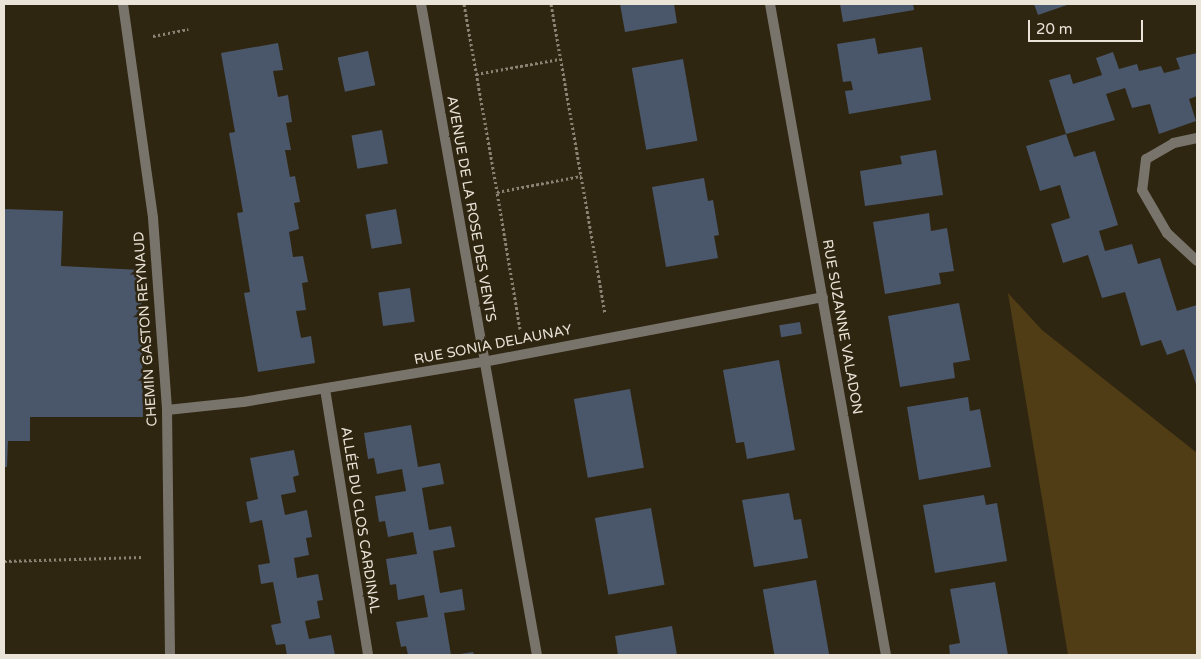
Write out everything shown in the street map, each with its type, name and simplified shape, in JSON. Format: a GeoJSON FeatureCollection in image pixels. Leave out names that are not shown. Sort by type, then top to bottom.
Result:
{"type":"FeatureCollection","features":[{"type":"Feature","properties":{"kind":"street","name":"CHEMIN GASTON REYNAUD"},"geometry":{"type":"LineString","coordinates":[[123,4],[153,218],[167,410],[166,559],[170,655]]}},
{"type":"Feature","properties":{"kind":"street","name":"AVENUE DE LA ROSE DES VENTS"},"geometry":{"type":"LineString","coordinates":[[421,4],[483,362],[537,655]]}},
{"type":"Feature","properties":{"kind":"street","name":"RUE SUZANNE VALADON"},"geometry":{"type":"LineString","coordinates":[[770,4],[886,655]]}},
{"type":"Feature","properties":{"kind":"street"},"geometry":{"type":"LineString","coordinates":[[1197,138],[1174,143],[1146,159],[1142,190],[1167,233],[1197,261]]}},
{"type":"Feature","properties":{"kind":"street","name":"RUE SONIA DELAUNAY"},"geometry":{"type":"LineString","coordinates":[[167,410],[182,411],[483,362],[822,297]]}},
{"type":"Feature","properties":{"kind":"street","name":"ALLÉE DU CLOS CARDINAL"},"geometry":{"type":"LineString","coordinates":[[325,389],[368,655]]}},
{"type":"Feature","properties":{"kind":"path"},"geometry":{"type":"LineString","coordinates":[[464,4],[524,353]]}},
{"type":"Feature","properties":{"kind":"path"},"geometry":{"type":"LineString","coordinates":[[551,4],[609,337]]}},
{"type":"Feature","properties":{"kind":"path"},"geometry":{"type":"LineString","coordinates":[[145,37],[188,29]]}},
{"type":"Feature","properties":{"kind":"path"},"geometry":{"type":"LineString","coordinates":[[476,74],[560,59]]}},
{"type":"Feature","properties":{"kind":"path"},"geometry":{"type":"LineString","coordinates":[[497,192],[581,176]]}},
{"type":"Feature","properties":{"kind":"path"},"geometry":{"type":"LineString","coordinates":[[4,560],[132,556],[166,559]]}},
{"type":"Feature","properties":{"kind":"shaded area"},"geometry":{"type":"Polygon","coordinates":[[[1008,293],[1042,330],[1197,453],[1197,655],[1068,655],[1008,293]]]}},
{"type":"Feature","properties":{"kind":"building"},"geometry":{"type":"Polygon","coordinates":[[[620,4],[674,4],[677,23],[625,32],[620,4]]]}},
{"type":"Feature","properties":{"kind":"building"},"geometry":{"type":"Polygon","coordinates":[[[840,4],[913,4],[914,10],[843,22],[840,4]]]}},
{"type":"Feature","properties":{"kind":"building"},"geometry":{"type":"Polygon","coordinates":[[[1034,4],[1070,4],[1038,15],[1034,4]]]}},
{"type":"Feature","properties":{"kind":"building"},"geometry":{"type":"Polygon","coordinates":[[[875,38],[878,54],[922,47],[931,100],[849,114],[845,91],[853,90],[851,81],[843,82],[837,44],[875,38]]]}},
{"type":"Feature","properties":{"kind":"building"},"geometry":{"type":"Polygon","coordinates":[[[278,43],[283,70],[273,71],[278,97],[288,95],[292,122],[286,123],[291,150],[285,150],[290,177],[295,176],[300,202],[294,203],[299,229],[289,232],[293,257],[303,256],[308,282],[302,283],[306,310],[296,311],[301,338],[311,336],[315,363],[258,372],[244,293],[250,292],[237,213],[243,212],[229,133],[235,132],[221,53],[278,43]]]}},
{"type":"Feature","properties":{"kind":"building"},"geometry":{"type":"Polygon","coordinates":[[[368,51],[375,85],[345,92],[338,57],[368,51]]]}},
{"type":"Feature","properties":{"kind":"building"},"geometry":{"type":"Polygon","coordinates":[[[1113,52],[1119,69],[1137,64],[1139,71],[1161,66],[1164,73],[1180,69],[1176,58],[1197,53],[1197,96],[1189,99],[1196,121],[1159,134],[1150,104],[1132,108],[1125,88],[1106,94],[1115,120],[1066,134],[1049,80],[1070,74],[1073,84],[1102,75],[1096,58],[1113,52]]]}},
{"type":"Feature","properties":{"kind":"building"},"geometry":{"type":"Polygon","coordinates":[[[683,59],[697,141],[646,150],[632,68],[683,59]]]}},
{"type":"Feature","properties":{"kind":"building"},"geometry":{"type":"Polygon","coordinates":[[[382,130],[388,163],[357,169],[351,135],[382,130]]]}},
{"type":"Feature","properties":{"kind":"building"},"geometry":{"type":"Polygon","coordinates":[[[1066,134],[1074,157],[1095,151],[1118,225],[1099,231],[1105,251],[1132,244],[1138,264],[1160,258],[1177,311],[1197,305],[1197,387],[1184,349],[1167,355],[1161,340],[1141,346],[1125,292],[1102,298],[1088,255],[1063,263],[1051,224],[1070,218],[1060,185],[1040,191],[1026,146],[1066,134]]]}},
{"type":"Feature","properties":{"kind":"building"},"geometry":{"type":"Polygon","coordinates":[[[936,150],[943,195],[865,206],[860,171],[902,164],[900,156],[936,150]]]}},
{"type":"Feature","properties":{"kind":"building"},"geometry":{"type":"Polygon","coordinates":[[[704,178],[708,201],[713,200],[719,235],[714,236],[718,258],[666,267],[652,187],[704,178]]]}},
{"type":"Feature","properties":{"kind":"building"},"geometry":{"type":"Polygon","coordinates":[[[4,209],[63,211],[61,266],[141,270],[143,417],[30,417],[30,441],[8,441],[7,467],[4,467],[4,209]]]}},
{"type":"Feature","properties":{"kind":"building"},"geometry":{"type":"Polygon","coordinates":[[[396,209],[402,243],[372,249],[365,214],[396,209]]]}},
{"type":"Feature","properties":{"kind":"building"},"geometry":{"type":"Polygon","coordinates":[[[929,213],[931,231],[947,228],[954,271],[939,273],[941,284],[885,294],[873,222],[929,213]]]}},
{"type":"Feature","properties":{"kind":"building"},"geometry":{"type":"Polygon","coordinates":[[[410,288],[415,322],[383,326],[378,292],[410,288]]]}},
{"type":"Feature","properties":{"kind":"building"},"geometry":{"type":"Polygon","coordinates":[[[959,303],[970,360],[953,363],[955,378],[900,387],[888,316],[959,303]]]}},
{"type":"Feature","properties":{"kind":"building"},"geometry":{"type":"Polygon","coordinates":[[[800,322],[802,334],[781,337],[779,325],[800,322]]]}},
{"type":"Feature","properties":{"kind":"building"},"geometry":{"type":"Polygon","coordinates":[[[779,360],[795,450],[747,459],[744,442],[736,443],[723,370],[779,360]]]}},
{"type":"Feature","properties":{"kind":"building"},"geometry":{"type":"Polygon","coordinates":[[[630,389],[644,468],[588,478],[574,399],[630,389]]]}},
{"type":"Feature","properties":{"kind":"building"},"geometry":{"type":"Polygon","coordinates":[[[968,397],[970,411],[980,409],[991,467],[919,480],[907,407],[968,397]]]}},
{"type":"Feature","properties":{"kind":"building"},"geometry":{"type":"Polygon","coordinates":[[[411,425],[418,467],[440,463],[444,484],[422,488],[429,530],[451,526],[455,547],[433,551],[440,593],[462,589],[465,610],[444,613],[451,655],[408,655],[406,646],[401,647],[396,622],[428,617],[424,595],[398,600],[396,584],[390,585],[386,559],[417,554],[413,532],[388,537],[385,521],[379,522],[375,496],[406,491],[402,469],[377,474],[374,458],[368,459],[364,433],[411,425]]]}},
{"type":"Feature","properties":{"kind":"building"},"geometry":{"type":"Polygon","coordinates":[[[294,450],[299,475],[293,477],[296,492],[281,495],[285,515],[307,510],[312,537],[306,538],[309,555],[294,558],[297,578],[318,574],[323,600],[317,601],[320,618],[305,621],[309,639],[331,635],[335,655],[287,655],[285,644],[276,645],[271,625],[281,623],[273,582],[261,584],[258,565],[270,563],[262,520],[250,523],[246,502],[258,499],[250,458],[294,450]]]}},
{"type":"Feature","properties":{"kind":"building"},"geometry":{"type":"Polygon","coordinates":[[[789,493],[794,520],[801,519],[808,558],[754,567],[742,500],[789,493]]]}},
{"type":"Feature","properties":{"kind":"building"},"geometry":{"type":"Polygon","coordinates":[[[984,495],[986,505],[997,503],[1007,561],[935,573],[923,505],[984,495]]]}},
{"type":"Feature","properties":{"kind":"building"},"geometry":{"type":"Polygon","coordinates":[[[651,508],[665,585],[608,595],[595,518],[651,508]]]}},
{"type":"Feature","properties":{"kind":"building"},"geometry":{"type":"Polygon","coordinates":[[[816,580],[829,655],[774,655],[763,589],[816,580]]]}},
{"type":"Feature","properties":{"kind":"building"},"geometry":{"type":"Polygon","coordinates":[[[995,582],[1008,655],[950,655],[949,645],[960,643],[950,589],[995,582]]]}},
{"type":"Feature","properties":{"kind":"building"},"geometry":{"type":"Polygon","coordinates":[[[672,626],[677,655],[618,655],[615,636],[672,626]]]}},
{"type":"Feature","properties":{"kind":"building"},"geometry":{"type":"Polygon","coordinates":[[[473,652],[474,655],[460,655],[460,654],[473,652]]]}}]}
